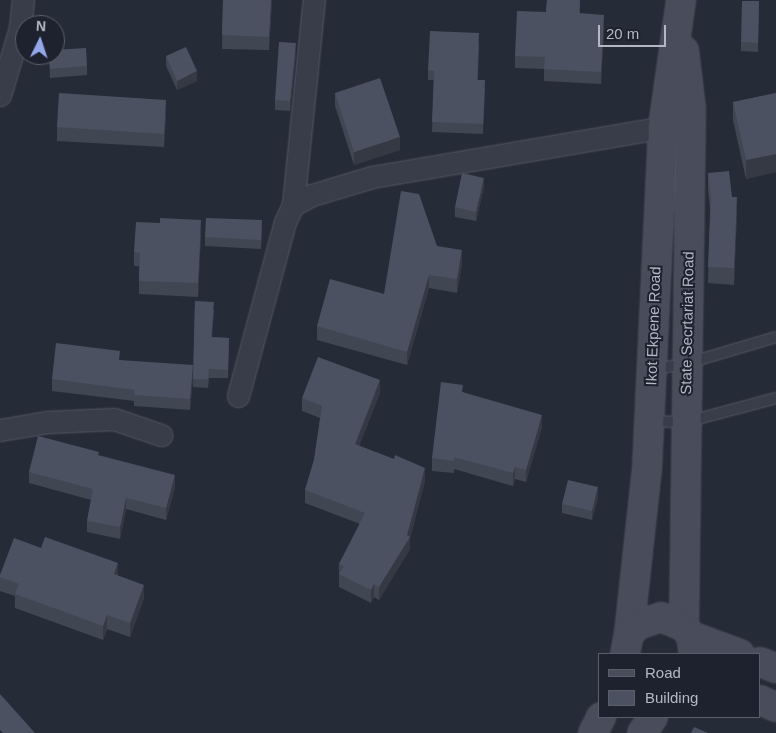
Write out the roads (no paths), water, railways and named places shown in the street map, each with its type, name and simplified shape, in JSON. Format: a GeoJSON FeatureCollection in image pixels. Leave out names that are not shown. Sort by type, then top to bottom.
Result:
{"type":"FeatureCollection","features":[{"type":"Feature","properties":{"kind":"street"},"geometry":{"type":"LineString","coordinates":[[0,95],[20,28],[23,0]]}},
{"type":"Feature","properties":{"kind":"street"},"geometry":{"type":"LineString","coordinates":[[238,396],[285,222],[293,205],[314,0]]}},
{"type":"Feature","properties":{"kind":"street","name":"Ikot Ekpene Road"},"geometry":{"type":"LineString","coordinates":[[627,644],[650,421],[663,127],[681,9]]}},
{"type":"Feature","properties":{"kind":"street","name":"State Secrtariat Road"},"geometry":{"type":"LineString","coordinates":[[681,9],[691,109],[685,364],[689,639]]}},
{"type":"Feature","properties":{"kind":"street"},"geometry":{"type":"LineString","coordinates":[[293,205],[312,195],[372,177],[663,127]]}},
{"type":"Feature","properties":{"kind":"street"},"geometry":{"type":"LineString","coordinates":[[0,430],[48,422],[114,419],[161,435]]}},
{"type":"Feature","properties":{"kind":"street"},"geometry":{"type":"LineString","coordinates":[[627,644],[638,625],[661,617],[689,639],[737,653]]}},
{"type":"Feature","properties":{"kind":"street"},"geometry":{"type":"LineString","coordinates":[[761,662],[776,668]]}},
{"type":"Feature","properties":{"kind":"street"},"geometry":{"type":"LineString","coordinates":[[761,700],[776,707]]}},
{"type":"Feature","properties":{"kind":"street"},"geometry":{"type":"LineString","coordinates":[[593,733],[600,718]]}},
{"type":"Feature","properties":{"kind":"street"},"geometry":{"type":"LineString","coordinates":[[642,733],[651,718]]}},
{"type":"Feature","properties":{"kind":"lane"},"geometry":{"type":"LineString","coordinates":[[651,370],[685,364],[776,337]]}},
{"type":"Feature","properties":{"kind":"lane"},"geometry":{"type":"LineString","coordinates":[[650,421],[686,422],[776,398]]}}]}
